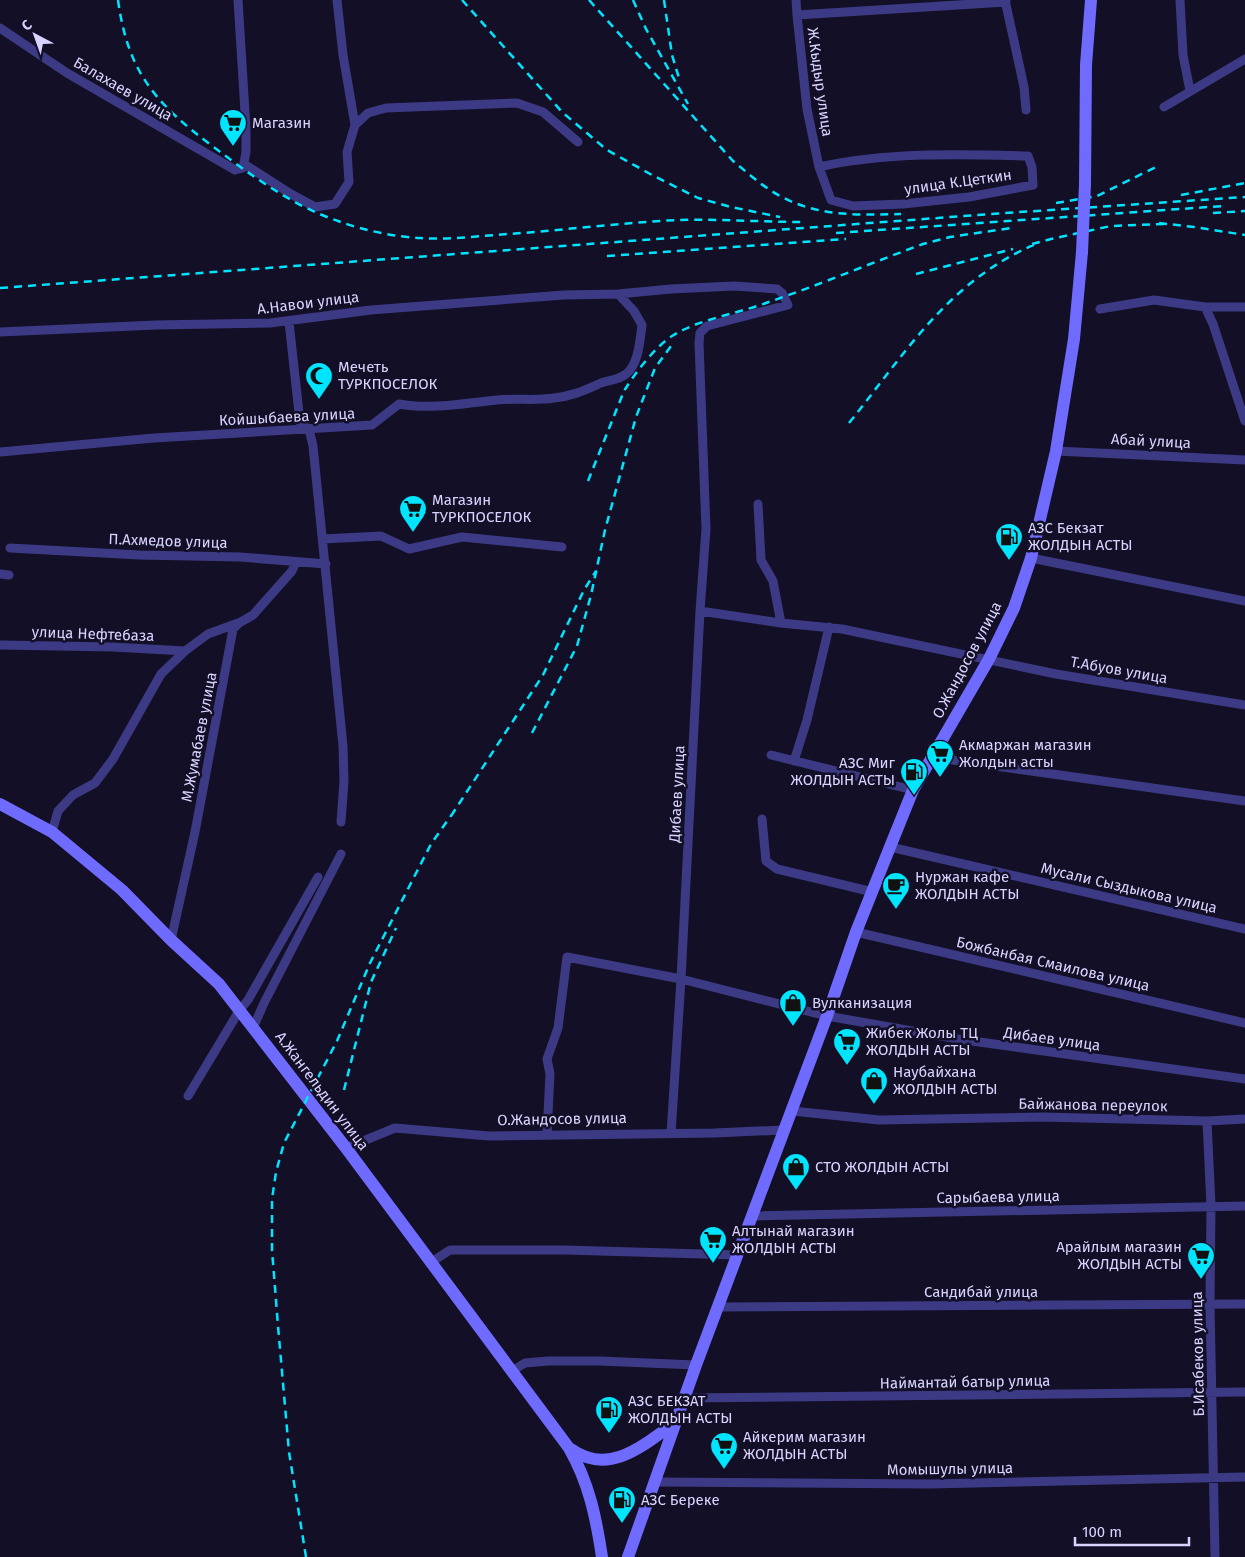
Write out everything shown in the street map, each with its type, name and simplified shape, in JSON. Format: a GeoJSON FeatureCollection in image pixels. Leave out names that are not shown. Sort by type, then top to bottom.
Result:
{"type":"FeatureCollection","features":[{"type":"Feature","properties":{"kind":"main road","name":"О.Жандосов улица"},"geometry":{"type":"LineString","coordinates":[[628,1557],[696,1365],[783,1130],[792,1111],[856,932],[890,847],[913,790],[963,706],[1014,608],[1031,558],[1056,450],[1074,339],[1082,252],[1085,184],[1086,65],[1091,0]]}},
{"type":"Feature","properties":{"kind":"main road","name":"А.Жангельдин улица"},"geometry":{"type":"LineString","coordinates":[[0,804],[52,832],[122,890],[219,984],[346,1148],[569,1448],[581,1468],[590,1494],[602,1557]]}},
{"type":"Feature","properties":{"kind":"main road"},"geometry":{"type":"LineString","coordinates":[[569,1448],[592,1460],[616,1460],[644,1445],[677,1420]]}},
{"type":"Feature","properties":{"kind":"street"},"geometry":{"type":"LineString","coordinates":[[238,0],[246,128],[244,164],[315,207],[335,204],[349,182],[347,152],[355,125],[343,55],[337,0]]}},
{"type":"Feature","properties":{"kind":"street","name":"Ж.Кыдыр улица"},"geometry":{"type":"LineString","coordinates":[[796,0],[807,110],[819,168]]}},
{"type":"Feature","properties":{"kind":"street"},"geometry":{"type":"LineString","coordinates":[[1180,0],[1183,55],[1190,92]]}},
{"type":"Feature","properties":{"kind":"street"},"geometry":{"type":"LineString","coordinates":[[797,15],[1005,1],[1024,88],[1026,110]]}},
{"type":"Feature","properties":{"kind":"street","name":"Балахаев улица"},"geometry":{"type":"LineString","coordinates":[[0,28],[66,73],[235,170],[243,168],[244,164]]}},
{"type":"Feature","properties":{"kind":"street"},"geometry":{"type":"LineString","coordinates":[[1164,107],[1245,59]]}},
{"type":"Feature","properties":{"kind":"street"},"geometry":{"type":"LineString","coordinates":[[355,125],[368,113],[386,108],[517,103],[543,112],[578,142]]}},
{"type":"Feature","properties":{"kind":"street","name":"улица К.Цеткин"},"geometry":{"type":"LineString","coordinates":[[970,154],[1028,156],[1032,167],[1034,185],[969,197],[902,204],[853,206],[831,200],[819,168],[853,161],[884,158],[970,154]]}},
{"type":"Feature","properties":{"kind":"street","name":"А.Навои улица"},"geometry":{"type":"LineString","coordinates":[[0,332],[156,325],[289,322],[371,310],[671,289],[734,286],[767,287],[777,289],[782,293],[788,305],[707,326],[700,333],[700,347]]}},
{"type":"Feature","properties":{"kind":"street","name":"Койшыбаева улица"},"geometry":{"type":"LineString","coordinates":[[0,452],[154,438],[372,425],[399,404],[416,407],[457,405],[500,400],[554,398],[586,391],[602,383],[625,376],[634,364],[642,324],[634,311],[618,294]]}},
{"type":"Feature","properties":{"kind":"street"},"geometry":{"type":"LineString","coordinates":[[1100,309],[1154,300],[1205,308],[1245,307]]}},
{"type":"Feature","properties":{"kind":"street"},"geometry":{"type":"LineString","coordinates":[[1205,308],[1213,324],[1245,421]]}},
{"type":"Feature","properties":{"kind":"street"},"geometry":{"type":"LineString","coordinates":[[289,322],[300,422],[309,429],[314,446],[344,746],[341,822]]}},
{"type":"Feature","properties":{"kind":"street","name":"Дибаев улица"},"geometry":{"type":"LineString","coordinates":[[671,1134],[706,530],[700,347]]}},
{"type":"Feature","properties":{"kind":"street","name":"Абай улица"},"geometry":{"type":"LineString","coordinates":[[1056,450],[1245,460]]}},
{"type":"Feature","properties":{"kind":"street"},"geometry":{"type":"LineString","coordinates":[[758,504],[761,560],[773,581],[781,623]]}},
{"type":"Feature","properties":{"kind":"street"},"geometry":{"type":"LineString","coordinates":[[323,539],[381,536],[409,549],[462,537],[562,547]]}},
{"type":"Feature","properties":{"kind":"street","name":"П.Ахмедов улица"},"geometry":{"type":"LineString","coordinates":[[10,548],[139,555],[240,557],[326,564]]}},
{"type":"Feature","properties":{"kind":"street"},"geometry":{"type":"LineString","coordinates":[[1031,558],[1245,601]]}},
{"type":"Feature","properties":{"kind":"street"},"geometry":{"type":"LineString","coordinates":[[52,832],[58,811],[73,795],[95,783],[113,759],[161,674],[185,651],[208,634],[239,623],[253,615],[292,571],[296,562]]}},
{"type":"Feature","properties":{"kind":"street"},"geometry":{"type":"LineString","coordinates":[[700,611],[781,623],[829,627],[989,659]]}},
{"type":"Feature","properties":{"kind":"street","name":"М.Жумабаев улица"},"geometry":{"type":"LineString","coordinates":[[172,940],[195,832],[233,630],[239,623]]}},
{"type":"Feature","properties":{"kind":"street"},"geometry":{"type":"LineString","coordinates":[[794,761],[807,720],[829,627]]}},
{"type":"Feature","properties":{"kind":"street","name":"улица Нефтебаза"},"geometry":{"type":"LineString","coordinates":[[0,645],[113,647],[185,651]]}},
{"type":"Feature","properties":{"kind":"street","name":"Т.Абуов улица"},"geometry":{"type":"LineString","coordinates":[[989,659],[1056,674],[1245,705]]}},
{"type":"Feature","properties":{"kind":"street"},"geometry":{"type":"LineString","coordinates":[[771,755],[913,790]]}},
{"type":"Feature","properties":{"kind":"street"},"geometry":{"type":"LineString","coordinates":[[931,758],[1245,801]]}},
{"type":"Feature","properties":{"kind":"street"},"geometry":{"type":"LineString","coordinates":[[762,819],[766,861],[777,869],[873,892]]}},
{"type":"Feature","properties":{"kind":"street","name":"Мусали Сыздыкова улица"},"geometry":{"type":"LineString","coordinates":[[890,847],[1245,928]]}},
{"type":"Feature","properties":{"kind":"street"},"geometry":{"type":"LineString","coordinates":[[253,1028],[341,854]]}},
{"type":"Feature","properties":{"kind":"street"},"geometry":{"type":"LineString","coordinates":[[188,1096],[248,1000],[318,877]]}},
{"type":"Feature","properties":{"kind":"street","name":"Божбанбая Смаилова улица"},"geometry":{"type":"LineString","coordinates":[[856,932],[1245,1023]]}},
{"type":"Feature","properties":{"kind":"street","name":"Дибаев улица"},"geometry":{"type":"LineString","coordinates":[[547,1134],[550,1074],[547,1059],[558,1028],[567,957],[681,979],[827,1016],[958,1039],[1245,1079]]}},
{"type":"Feature","properties":{"kind":"street","name":"Байжанова переулок"},"geometry":{"type":"LineString","coordinates":[[792,1111],[879,1120],[1042,1117],[1207,1121],[1245,1119]]}},
{"type":"Feature","properties":{"kind":"street","name":"Б.Исабеков улица"},"geometry":{"type":"LineString","coordinates":[[1207,1121],[1211,1206],[1210,1305],[1216,1557]]}},
{"type":"Feature","properties":{"kind":"street","name":"О.Жандосов улица"},"geometry":{"type":"LineString","coordinates":[[346,1148],[395,1128],[489,1136],[671,1134],[783,1130]]}},
{"type":"Feature","properties":{"kind":"street","name":"Сарыбаева улица"},"geometry":{"type":"LineString","coordinates":[[751,1216],[1245,1206]]}},
{"type":"Feature","properties":{"kind":"street"},"geometry":{"type":"LineString","coordinates":[[430,1263],[450,1250],[565,1250],[738,1255]]}},
{"type":"Feature","properties":{"kind":"street","name":"Сандибай улица"},"geometry":{"type":"LineString","coordinates":[[718,1307],[1245,1304]]}},
{"type":"Feature","properties":{"kind":"street"},"geometry":{"type":"LineString","coordinates":[[512,1371],[525,1363],[548,1362],[599,1361],[696,1365]]}},
{"type":"Feature","properties":{"kind":"street","name":"Наймантай батыр улица"},"geometry":{"type":"LineString","coordinates":[[685,1398],[1245,1392]]}},
{"type":"Feature","properties":{"kind":"street","name":"Момышулы улица"},"geometry":{"type":"LineString","coordinates":[[656,1482],[930,1484],[1245,1478]]}},
{"type":"Feature","properties":{"kind":"railway"},"geometry":{"type":"LineString","coordinates":[[118,0],[129,48],[148,86],[161,102],[229,159],[258,179],[289,199],[321,215],[347,224],[400,236],[464,238],[666,221],[803,222]]}},
{"type":"Feature","properties":{"kind":"railway"},"geometry":{"type":"LineString","coordinates":[[462,0],[562,112],[607,150],[698,198],[780,217]]}},
{"type":"Feature","properties":{"kind":"railway"},"geometry":{"type":"LineString","coordinates":[[589,0],[733,161],[756,180],[780,196],[809,208],[854,214],[901,214]]}},
{"type":"Feature","properties":{"kind":"railway"},"geometry":{"type":"LineString","coordinates":[[633,0],[646,29],[688,104]]}},
{"type":"Feature","properties":{"kind":"railway"},"geometry":{"type":"LineString","coordinates":[[664,0],[672,55],[679,78]]}},
{"type":"Feature","properties":{"kind":"railway"},"geometry":{"type":"LineString","coordinates":[[1056,203],[1097,196],[1160,165]]}},
{"type":"Feature","properties":{"kind":"railway"},"geometry":{"type":"LineString","coordinates":[[1181,195],[1245,183]]}},
{"type":"Feature","properties":{"kind":"railway"},"geometry":{"type":"LineString","coordinates":[[0,288],[991,214],[1245,197]]}},
{"type":"Feature","properties":{"kind":"railway"},"geometry":{"type":"LineString","coordinates":[[836,233],[1223,206]]}},
{"type":"Feature","properties":{"kind":"railway"},"geometry":{"type":"LineString","coordinates":[[1213,213],[1245,211]]}},
{"type":"Feature","properties":{"kind":"railway"},"geometry":{"type":"LineString","coordinates":[[1159,223],[1245,235]]}},
{"type":"Feature","properties":{"kind":"railway"},"geometry":{"type":"LineString","coordinates":[[1032,244],[1111,226],[1164,224]]}},
{"type":"Feature","properties":{"kind":"railway"},"geometry":{"type":"LineString","coordinates":[[588,481],[624,391],[646,361],[672,336],[694,325],[786,296],[923,244],[950,237],[1011,228]]}},
{"type":"Feature","properties":{"kind":"railway"},"geometry":{"type":"LineString","coordinates":[[607,256],[846,239]]}},
{"type":"Feature","properties":{"kind":"railway"},"geometry":{"type":"LineString","coordinates":[[849,423],[911,344],[954,297],[1007,258],[1038,243]]}},
{"type":"Feature","properties":{"kind":"railway"},"geometry":{"type":"LineString","coordinates":[[916,274],[1013,249]]}},
{"type":"Feature","properties":{"kind":"railway"},"geometry":{"type":"LineString","coordinates":[[532,733],[577,646],[591,595],[605,530],[636,417],[655,368],[671,346]]}},
{"type":"Feature","properties":{"kind":"railway"},"geometry":{"type":"LineString","coordinates":[[451,816],[543,675],[584,590],[596,571]]}},
{"type":"Feature","properties":{"kind":"railway"},"geometry":{"type":"LineString","coordinates":[[306,1557],[289,1452],[272,1250],[272,1199],[276,1172],[284,1143],[337,1041],[370,963],[431,844],[455,810]]}},
{"type":"Feature","properties":{"kind":"railway"},"geometry":{"type":"LineString","coordinates":[[344,1090],[371,982],[396,928]]}},
{"type":"Feature","properties":{"kind":"place","name":"Магазин"},"geometry":{"type":"Point","coordinates":[233,147]}},
{"type":"Feature","properties":{"kind":"place","name":"Мечеть ТУРКПОСЕЛОК"},"geometry":{"type":"Point","coordinates":[319,400]}},
{"type":"Feature","properties":{"kind":"place","name":"Магазин ТУРКПОСЕЛОК"},"geometry":{"type":"Point","coordinates":[413,533]}},
{"type":"Feature","properties":{"kind":"place","name":"АЗС Бекзат ЖОЛДЫН АСТЫ"},"geometry":{"type":"Point","coordinates":[1009,561]}},
{"type":"Feature","properties":{"kind":"place","name":"Акмаржан магазин Жолдын асты"},"geometry":{"type":"Point","coordinates":[940,778]}},
{"type":"Feature","properties":{"kind":"place","name":"АЗС Миг ЖОЛДЫН АСТЫ"},"geometry":{"type":"Point","coordinates":[914,796]}},
{"type":"Feature","properties":{"kind":"place","name":"Нуржан кафе ЖОЛДЫН АСТЫ"},"geometry":{"type":"Point","coordinates":[896,910]}},
{"type":"Feature","properties":{"kind":"place","name":"Вулканизация"},"geometry":{"type":"Point","coordinates":[793,1027]}},
{"type":"Feature","properties":{"kind":"place","name":"Жибек Жолы ТЦ ЖОЛДЫН АСТЫ"},"geometry":{"type":"Point","coordinates":[847,1066]}},
{"type":"Feature","properties":{"kind":"place","name":"Наубайхана ЖОЛДЫН АСТЫ"},"geometry":{"type":"Point","coordinates":[874,1105]}},
{"type":"Feature","properties":{"kind":"place","name":"СТО ЖОЛДЫН АСТЫ"},"geometry":{"type":"Point","coordinates":[796,1191]}},
{"type":"Feature","properties":{"kind":"place","name":"Алтынай магазин ЖОЛДЫН АСТЫ"},"geometry":{"type":"Point","coordinates":[713,1264]}},
{"type":"Feature","properties":{"kind":"place","name":"Арайлым магазин ЖОЛДЫН АСТЫ"},"geometry":{"type":"Point","coordinates":[1201,1280]}},
{"type":"Feature","properties":{"kind":"place","name":"АЗС БЕКЗАТ ЖОЛДЫН АСТЫ"},"geometry":{"type":"Point","coordinates":[609,1434]}},
{"type":"Feature","properties":{"kind":"place","name":"Айкерим магазин ЖОЛДЫН АСТЫ"},"geometry":{"type":"Point","coordinates":[724,1470]}},
{"type":"Feature","properties":{"kind":"place","name":"АЗС Береке"},"geometry":{"type":"Point","coordinates":[622,1524]}}]}
